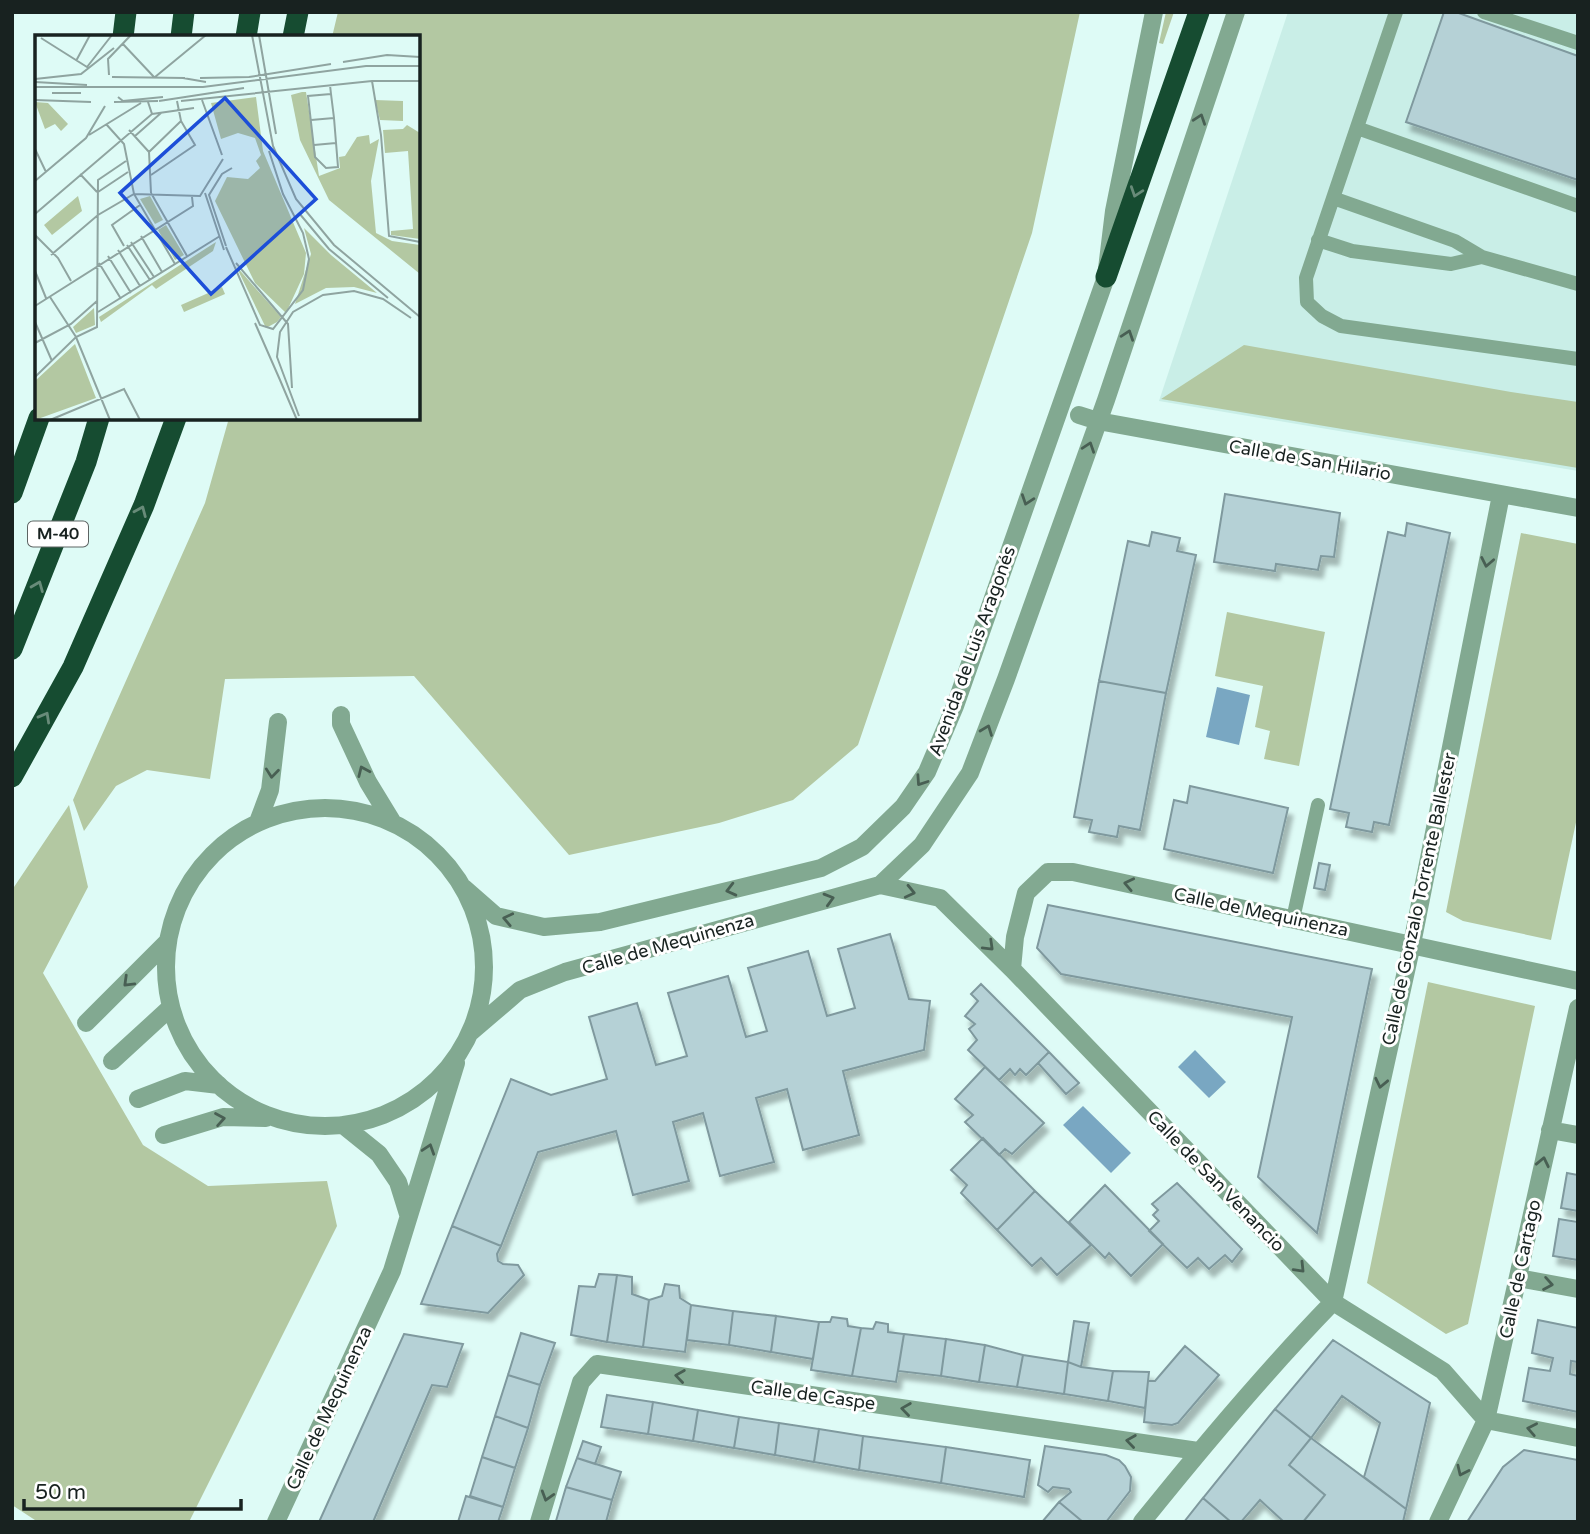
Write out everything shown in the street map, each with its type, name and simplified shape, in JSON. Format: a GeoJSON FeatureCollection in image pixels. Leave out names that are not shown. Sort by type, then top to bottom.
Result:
{"type":"FeatureCollection","features":[{"type":"Feature","properties":{"kind":"highway"},"geometry":{"type":"LineString","coordinates":[[122,35],[126,12]]}},
{"type":"Feature","properties":{"kind":"highway"},"geometry":{"type":"LineString","coordinates":[[181,35],[184,12]]}},
{"type":"Feature","properties":{"kind":"highway"},"geometry":{"type":"LineString","coordinates":[[246,35],[250,12]]}},
{"type":"Feature","properties":{"kind":"highway"},"geometry":{"type":"LineString","coordinates":[[293,35],[298,12]]}},
{"type":"Feature","properties":{"kind":"highway"},"geometry":{"type":"LineString","coordinates":[[1106,277],[1199,12]]}},
{"type":"Feature","properties":{"kind":"highway"},"geometry":{"type":"LineString","coordinates":[[12,493],[38,420]]}},
{"type":"Feature","properties":{"kind":"highway","name":"M-40"},"geometry":{"type":"LineString","coordinates":[[12,649],[86,462],[98,420]]}},
{"type":"Feature","properties":{"kind":"highway"},"geometry":{"type":"LineString","coordinates":[[12,777],[73,667],[144,505],[175,420]]}},
{"type":"Feature","properties":{"kind":"street","name":"Avenida de Luis Aragonés"},"geometry":{"type":"LineString","coordinates":[[464,888],[496,916],[544,927],[600,922],[821,868],[862,847],[903,807],[927,772],[955,706],[1106,277],[1114,211],[1154,12]]}},
{"type":"Feature","properties":{"kind":"street"},"geometry":{"type":"LineString","coordinates":[[880,885],[922,845],[970,773],[1098,421],[1236,12]]}},
{"type":"Feature","properties":{"kind":"street"},"geometry":{"type":"LineString","coordinates":[[1049,436],[1079,415],[1068,382]]}},
{"type":"Feature","properties":{"kind":"street","name":"Calle de San Hilario"},"geometry":{"type":"LineString","coordinates":[[1079,415],[1098,421],[1578,508]]}},
{"type":"Feature","properties":{"kind":"street","name":"Calle de Gonzalo Torrente Ballester"},"geometry":{"type":"LineString","coordinates":[[1333,1302],[1412,944],[1501,495]]}},
{"type":"Feature","properties":{"kind":"street"},"geometry":{"type":"LineString","coordinates":[[341,715],[341,724],[368,782],[393,823]]}},
{"type":"Feature","properties":{"kind":"street"},"geometry":{"type":"LineString","coordinates":[[258,822],[270,790],[278,722]]}},
{"type":"Feature","properties":{"kind":"street"},"geometry":{"type":"LineString","coordinates":[[325,807],[349,809],[393,823],[434,850],[464,888],[482,934],[485,959],[480,1008],[459,1054],[437,1081],[409,1103],[377,1118],[343,1125],[299,1124],[278,1119],[247,1105],[219,1085],[192,1054],[171,1007],[166,974],[168,941],[178,904],[198,870],[225,842],[258,822],[280,814],[325,807]]}},
{"type":"Feature","properties":{"kind":"street","name":"Calle de Mequinenza"},"geometry":{"type":"LineString","coordinates":[[1012,969],[1026,893],[1048,872],[1073,872],[1578,981]]}},
{"type":"Feature","properties":{"kind":"street","name":"Calle de San Venancio"},"geometry":{"type":"LineString","coordinates":[[880,885],[940,898],[1012,969],[1333,1302],[1443,1371],[1486,1420]]}},
{"type":"Feature","properties":{"kind":"street","name":"Calle de Mequinenza"},"geometry":{"type":"LineString","coordinates":[[471,1032],[520,990],[565,972],[880,885]]}},
{"type":"Feature","properties":{"kind":"street"},"geometry":{"type":"LineString","coordinates":[[86,1023],[168,941]]}},
{"type":"Feature","properties":{"kind":"street"},"geometry":{"type":"LineString","coordinates":[[112,1061],[171,1007]]}},
{"type":"Feature","properties":{"kind":"street","name":"Calle de Cartago"},"geometry":{"type":"LineString","coordinates":[[1438,1522],[1486,1420],[1578,1008]]}},
{"type":"Feature","properties":{"kind":"street","name":"Calle de Mequinenza"},"geometry":{"type":"LineString","coordinates":[[276,1522],[391,1271],[459,1054]]}},
{"type":"Feature","properties":{"kind":"street"},"geometry":{"type":"LineString","coordinates":[[138,1099],[185,1082],[219,1085]]}},
{"type":"Feature","properties":{"kind":"street"},"geometry":{"type":"LineString","coordinates":[[164,1135],[223,1117],[278,1119]]}},
{"type":"Feature","properties":{"kind":"street"},"geometry":{"type":"LineString","coordinates":[[343,1125],[379,1154],[398,1182],[408,1214]]}},
{"type":"Feature","properties":{"kind":"street"},"geometry":{"type":"LineString","coordinates":[[1550,1130],[1578,1135]]}},
{"type":"Feature","properties":{"kind":"street"},"geometry":{"type":"LineString","coordinates":[[1518,1278],[1578,1289]]}},
{"type":"Feature","properties":{"kind":"street"},"geometry":{"type":"LineString","coordinates":[[1142,1522],[1198,1451],[1333,1302]]}},
{"type":"Feature","properties":{"kind":"street","name":"Calle de Caspe"},"geometry":{"type":"LineString","coordinates":[[540,1522],[581,1382],[597,1364],[1198,1451]]}},
{"type":"Feature","properties":{"kind":"street"},"geometry":{"type":"LineString","coordinates":[[1486,1420],[1578,1438]]}},
{"type":"Feature","properties":{"kind":"lane"},"geometry":{"type":"LineString","coordinates":[[1396,12],[1306,278],[1307,302],[1322,316],[1341,326],[1578,359]]}},
{"type":"Feature","properties":{"kind":"lane"},"geometry":{"type":"LineString","coordinates":[[1484,12],[1578,43]]}},
{"type":"Feature","properties":{"kind":"lane"},"geometry":{"type":"LineString","coordinates":[[1357,128],[1578,206]]}},
{"type":"Feature","properties":{"kind":"lane"},"geometry":{"type":"LineString","coordinates":[[1333,198],[1455,241],[1482,257],[1578,284]]}},
{"type":"Feature","properties":{"kind":"lane"},"geometry":{"type":"LineString","coordinates":[[1318,240],[1352,251],[1451,264],[1482,257]]}},
{"type":"Feature","properties":{"kind":"lane"},"geometry":{"type":"LineString","coordinates":[[1293,919],[1318,805]]}},
{"type":"Feature","properties":{"kind":"shaded area"},"geometry":{"type":"Polygon","coordinates":[[[338,12],[1080,12],[1032,233],[858,745],[793,800],[719,823],[569,855],[414,676],[225,679],[210,779],[147,770],[116,786],[84,831],[73,800],[205,503],[228,420],[420,420],[420,35],[332,35],[338,12]]]}},
{"type":"Feature","properties":{"kind":"shaded area"},"geometry":{"type":"Polygon","coordinates":[[[1166,12],[1174,12],[1163,44],[1159,43],[1166,12]]]}},
{"type":"Feature","properties":{"kind":"shaded area"},"geometry":{"type":"Polygon","coordinates":[[[1288,12],[1578,12],[1578,471],[1159,401],[1288,12]]]}},
{"type":"Feature","properties":{"kind":"shaded area"},"geometry":{"type":"Polygon","coordinates":[[[1244,345],[1578,402],[1578,468],[1161,399],[1244,345]]]}},
{"type":"Feature","properties":{"kind":"shaded area"},"geometry":{"type":"Polygon","coordinates":[[[1521,533],[1578,544],[1578,813],[1551,940],[1463,921],[1446,912],[1521,533]]]}},
{"type":"Feature","properties":{"kind":"shaded area"},"geometry":{"type":"Polygon","coordinates":[[[1227,612],[1325,632],[1299,766],[1264,759],[1270,731],[1255,727],[1263,686],[1215,676],[1227,612]]]}},
{"type":"Feature","properties":{"kind":"shaded area"},"geometry":{"type":"Polygon","coordinates":[[[69,805],[88,887],[43,973],[143,1145],[208,1186],[327,1181],[337,1226],[189,1522],[38,1522],[12,1505],[12,890],[69,805]]]}},
{"type":"Feature","properties":{"kind":"shaded area"},"geometry":{"type":"Polygon","coordinates":[[[1428,982],[1535,1006],[1468,1324],[1446,1334],[1367,1283],[1428,982]]]}},
{"type":"Feature","properties":{"kind":"water"},"geometry":{"type":"Polygon","coordinates":[[[1217,687],[1250,695],[1239,745],[1206,737],[1217,687]]]}},
{"type":"Feature","properties":{"kind":"water"},"geometry":{"type":"Polygon","coordinates":[[[1195,1050],[1226,1082],[1209,1098],[1178,1067],[1195,1050]]]}},
{"type":"Feature","properties":{"kind":"water"},"geometry":{"type":"Polygon","coordinates":[[[1083,1106],[1131,1153],[1111,1173],[1063,1125],[1083,1106]]]}},
{"type":"Feature","properties":{"kind":"building"},"geometry":{"type":"Polygon","coordinates":[[[1444,12],[1456,12],[1578,56],[1578,180],[1406,122],[1444,12]]]}},
{"type":"Feature","properties":{"kind":"building"},"geometry":{"type":"Polygon","coordinates":[[[1225,494],[1340,513],[1334,557],[1321,556],[1318,570],[1276,564],[1275,571],[1214,562],[1225,494]]]}},
{"type":"Feature","properties":{"kind":"building"},"geometry":{"type":"Polygon","coordinates":[[[1407,523],[1450,533],[1389,825],[1374,822],[1372,832],[1346,827],[1349,813],[1330,809],[1388,532],[1405,536],[1407,523]]]}},
{"type":"Feature","properties":{"kind":"building"},"geometry":{"type":"Polygon","coordinates":[[[1152,532],[1180,538],[1177,551],[1196,555],[1166,693],[1099,681],[1128,541],[1149,546],[1152,532]]]}},
{"type":"Feature","properties":{"kind":"building"},"geometry":{"type":"Polygon","coordinates":[[[1099,681],[1166,693],[1140,830],[1119,826],[1117,837],[1089,832],[1092,820],[1074,817],[1099,681]]]}},
{"type":"Feature","properties":{"kind":"building"},"geometry":{"type":"Polygon","coordinates":[[[1190,786],[1288,808],[1273,873],[1164,849],[1174,800],[1187,803],[1190,786]]]}},
{"type":"Feature","properties":{"kind":"building"},"geometry":{"type":"Polygon","coordinates":[[[1319,863],[1330,865],[1325,890],[1314,888],[1319,863]]]}},
{"type":"Feature","properties":{"kind":"building"},"geometry":{"type":"Polygon","coordinates":[[[1048,905],[1372,969],[1317,1233],[1258,1177],[1292,1017],[1061,974],[1037,948],[1048,905]]]}},
{"type":"Feature","properties":{"kind":"building"},"geometry":{"type":"Polygon","coordinates":[[[890,934],[909,999],[930,1001],[924,1050],[843,1071],[859,1135],[803,1150],[787,1089],[756,1098],[774,1162],[720,1176],[703,1113],[673,1122],[689,1181],[633,1195],[616,1131],[538,1152],[501,1246],[452,1226],[511,1079],[551,1095],[607,1079],[589,1017],[637,1003],[656,1065],[687,1056],[668,993],[728,976],[746,1037],[767,1031],[748,968],[808,951],[827,1016],[855,1008],[838,949],[890,934]]]}},
{"type":"Feature","properties":{"kind":"building"},"geometry":{"type":"Polygon","coordinates":[[[981,984],[1049,1052],[1026,1075],[1020,1069],[1015,1075],[1010,1069],[999,1080],[968,1050],[977,1040],[969,1029],[975,1024],[965,1016],[978,1001],[971,994],[981,984]]]}},
{"type":"Feature","properties":{"kind":"building"},"geometry":{"type":"Polygon","coordinates":[[[1049,1052],[1079,1083],[1066,1094],[1038,1063],[1049,1052]]]}},
{"type":"Feature","properties":{"kind":"building"},"geometry":{"type":"Polygon","coordinates":[[[985,1067],[1044,1123],[1012,1154],[1005,1149],[999,1155],[965,1122],[973,1115],[955,1099],[985,1067]]]}},
{"type":"Feature","properties":{"kind":"building"},"geometry":{"type":"Polygon","coordinates":[[[983,1138],[1035,1191],[997,1230],[961,1193],[967,1185],[951,1170],[983,1138]]]}},
{"type":"Feature","properties":{"kind":"building"},"geometry":{"type":"Polygon","coordinates":[[[1567,1173],[1578,1175],[1578,1211],[1561,1208],[1567,1173]]]}},
{"type":"Feature","properties":{"kind":"building"},"geometry":{"type":"Polygon","coordinates":[[[1177,1183],[1242,1249],[1232,1262],[1225,1255],[1209,1269],[1198,1258],[1187,1268],[1149,1231],[1159,1221],[1153,1215],[1158,1210],[1152,1204],[1177,1183]]]}},
{"type":"Feature","properties":{"kind":"building"},"geometry":{"type":"Polygon","coordinates":[[[1105,1185],[1163,1244],[1131,1276],[1109,1253],[1105,1258],[1069,1222],[1105,1185]]]}},
{"type":"Feature","properties":{"kind":"building"},"geometry":{"type":"Polygon","coordinates":[[[1035,1191],[1091,1245],[1057,1275],[1041,1258],[1032,1266],[997,1230],[1035,1191]]]}},
{"type":"Feature","properties":{"kind":"building"},"geometry":{"type":"Polygon","coordinates":[[[1559,1219],[1578,1222],[1578,1260],[1553,1256],[1559,1219]]]}},
{"type":"Feature","properties":{"kind":"building"},"geometry":{"type":"Polygon","coordinates":[[[452,1226],[501,1246],[497,1254],[498,1261],[518,1265],[524,1275],[488,1313],[421,1304],[452,1226]]]}},
{"type":"Feature","properties":{"kind":"building"},"geometry":{"type":"Polygon","coordinates":[[[599,1274],[617,1275],[607,1342],[571,1335],[579,1286],[595,1287],[599,1274]]]}},
{"type":"Feature","properties":{"kind":"building"},"geometry":{"type":"Polygon","coordinates":[[[617,1275],[632,1277],[632,1294],[649,1300],[643,1347],[607,1342],[617,1275]]]}},
{"type":"Feature","properties":{"kind":"building"},"geometry":{"type":"Polygon","coordinates":[[[665,1284],[679,1286],[680,1298],[691,1305],[685,1352],[643,1347],[649,1300],[662,1296],[665,1284]]]}},
{"type":"Feature","properties":{"kind":"building"},"geometry":{"type":"Polygon","coordinates":[[[691,1305],[733,1311],[729,1345],[687,1340],[691,1305]]]}},
{"type":"Feature","properties":{"kind":"building"},"geometry":{"type":"Polygon","coordinates":[[[733,1311],[776,1316],[771,1352],[729,1345],[733,1311]]]}},
{"type":"Feature","properties":{"kind":"building"},"geometry":{"type":"Polygon","coordinates":[[[776,1316],[819,1322],[813,1359],[771,1352],[776,1316]]]}},
{"type":"Feature","properties":{"kind":"building"},"geometry":{"type":"Polygon","coordinates":[[[832,1317],[847,1319],[848,1326],[861,1328],[852,1376],[811,1370],[819,1322],[830,1322],[832,1317]]]}},
{"type":"Feature","properties":{"kind":"building"},"geometry":{"type":"Polygon","coordinates":[[[1538,1320],[1578,1328],[1578,1362],[1571,1361],[1570,1374],[1578,1376],[1578,1412],[1523,1401],[1529,1368],[1550,1371],[1553,1358],[1532,1353],[1538,1320]]]}},
{"type":"Feature","properties":{"kind":"building"},"geometry":{"type":"Polygon","coordinates":[[[1074,1321],[1089,1323],[1081,1367],[1068,1362],[1074,1321]]]}},
{"type":"Feature","properties":{"kind":"building"},"geometry":{"type":"Polygon","coordinates":[[[876,1322],[888,1324],[888,1332],[904,1334],[896,1382],[852,1376],[861,1328],[873,1329],[876,1322]]]}},
{"type":"Feature","properties":{"kind":"building"},"geometry":{"type":"Polygon","coordinates":[[[521,1333],[555,1343],[540,1385],[508,1375],[521,1333]]]}},
{"type":"Feature","properties":{"kind":"building"},"geometry":{"type":"Polygon","coordinates":[[[404,1334],[463,1344],[447,1387],[432,1385],[373,1522],[319,1522],[404,1334]]]}},
{"type":"Feature","properties":{"kind":"building"},"geometry":{"type":"Polygon","coordinates":[[[904,1334],[946,1339],[941,1376],[898,1371],[904,1334]]]}},
{"type":"Feature","properties":{"kind":"building"},"geometry":{"type":"Polygon","coordinates":[[[946,1339],[985,1345],[979,1382],[941,1376],[946,1339]]]}},
{"type":"Feature","properties":{"kind":"building"},"geometry":{"type":"Polygon","coordinates":[[[1333,1340],[1430,1403],[1406,1509],[1364,1477],[1380,1423],[1342,1396],[1311,1438],[1275,1409],[1333,1340]]]}},
{"type":"Feature","properties":{"kind":"building"},"geometry":{"type":"Polygon","coordinates":[[[985,1345],[1023,1355],[1017,1387],[979,1382],[985,1345]]]}},
{"type":"Feature","properties":{"kind":"building"},"geometry":{"type":"Polygon","coordinates":[[[1185,1346],[1219,1375],[1178,1423],[1172,1425],[1144,1422],[1148,1381],[1155,1381],[1185,1346]]]}},
{"type":"Feature","properties":{"kind":"building"},"geometry":{"type":"Polygon","coordinates":[[[1023,1355],[1068,1362],[1064,1394],[1017,1387],[1023,1355]]]}},
{"type":"Feature","properties":{"kind":"building"},"geometry":{"type":"Polygon","coordinates":[[[1068,1362],[1081,1367],[1113,1371],[1108,1401],[1064,1394],[1068,1362]]]}},
{"type":"Feature","properties":{"kind":"building"},"geometry":{"type":"Polygon","coordinates":[[[1113,1371],[1149,1372],[1145,1408],[1108,1401],[1113,1371]]]}},
{"type":"Feature","properties":{"kind":"building"},"geometry":{"type":"Polygon","coordinates":[[[508,1375],[540,1385],[528,1428],[495,1416],[508,1375]]]}},
{"type":"Feature","properties":{"kind":"building"},"geometry":{"type":"Polygon","coordinates":[[[607,1395],[653,1402],[648,1434],[601,1427],[607,1395]]]}},
{"type":"Feature","properties":{"kind":"building"},"geometry":{"type":"Polygon","coordinates":[[[653,1402],[698,1410],[693,1441],[648,1434],[653,1402]]]}},
{"type":"Feature","properties":{"kind":"building"},"geometry":{"type":"Polygon","coordinates":[[[1275,1409],[1311,1438],[1289,1465],[1325,1495],[1303,1522],[1284,1522],[1260,1500],[1241,1522],[1231,1522],[1203,1498],[1275,1409]]]}},
{"type":"Feature","properties":{"kind":"building"},"geometry":{"type":"Polygon","coordinates":[[[698,1410],[739,1417],[734,1448],[693,1441],[698,1410]]]}},
{"type":"Feature","properties":{"kind":"building"},"geometry":{"type":"Polygon","coordinates":[[[495,1416],[528,1428],[515,1468],[482,1457],[495,1416]]]}},
{"type":"Feature","properties":{"kind":"building"},"geometry":{"type":"Polygon","coordinates":[[[739,1417],[779,1423],[775,1455],[734,1448],[739,1417]]]}},
{"type":"Feature","properties":{"kind":"building"},"geometry":{"type":"Polygon","coordinates":[[[779,1423],[819,1429],[814,1462],[775,1455],[779,1423]]]}},
{"type":"Feature","properties":{"kind":"building"},"geometry":{"type":"Polygon","coordinates":[[[819,1429],[863,1436],[859,1470],[814,1462],[819,1429]]]}},
{"type":"Feature","properties":{"kind":"building"},"geometry":{"type":"Polygon","coordinates":[[[863,1436],[946,1447],[941,1483],[859,1470],[863,1436]]]}},
{"type":"Feature","properties":{"kind":"building"},"geometry":{"type":"Polygon","coordinates":[[[1311,1438],[1406,1509],[1403,1522],[1303,1522],[1325,1495],[1289,1465],[1311,1438]]]}},
{"type":"Feature","properties":{"kind":"building"},"geometry":{"type":"Polygon","coordinates":[[[583,1441],[601,1447],[595,1464],[577,1458],[583,1441]]]}},
{"type":"Feature","properties":{"kind":"building"},"geometry":{"type":"Polygon","coordinates":[[[1045,1446],[1106,1455],[1119,1460],[1125,1466],[1131,1477],[1130,1491],[1106,1522],[1083,1522],[1059,1502],[1071,1492],[1069,1489],[1053,1487],[1048,1492],[1038,1485],[1045,1446]]]}},
{"type":"Feature","properties":{"kind":"building"},"geometry":{"type":"Polygon","coordinates":[[[946,1447],[1030,1460],[1024,1497],[941,1483],[946,1447]]]}},
{"type":"Feature","properties":{"kind":"building"},"geometry":{"type":"Polygon","coordinates":[[[1524,1450],[1578,1460],[1578,1522],[1467,1522],[1503,1467],[1524,1450]]]}},
{"type":"Feature","properties":{"kind":"building"},"geometry":{"type":"Polygon","coordinates":[[[482,1457],[515,1468],[503,1507],[470,1496],[482,1457]]]}},
{"type":"Feature","properties":{"kind":"building"},"geometry":{"type":"Polygon","coordinates":[[[577,1458],[621,1472],[612,1500],[566,1487],[577,1458]]]}},
{"type":"Feature","properties":{"kind":"building"},"geometry":{"type":"Polygon","coordinates":[[[566,1487],[612,1500],[606,1522],[556,1521],[566,1487]]]}},
{"type":"Feature","properties":{"kind":"building"},"geometry":{"type":"Polygon","coordinates":[[[466,1496],[503,1507],[498,1522],[458,1522],[466,1496]]]}},
{"type":"Feature","properties":{"kind":"building"},"geometry":{"type":"Polygon","coordinates":[[[1203,1498],[1231,1522],[1184,1522],[1203,1498]]]}},
{"type":"Feature","properties":{"kind":"building"},"geometry":{"type":"Polygon","coordinates":[[[1059,1502],[1083,1522],[1042,1522],[1059,1502]]]}}]}
